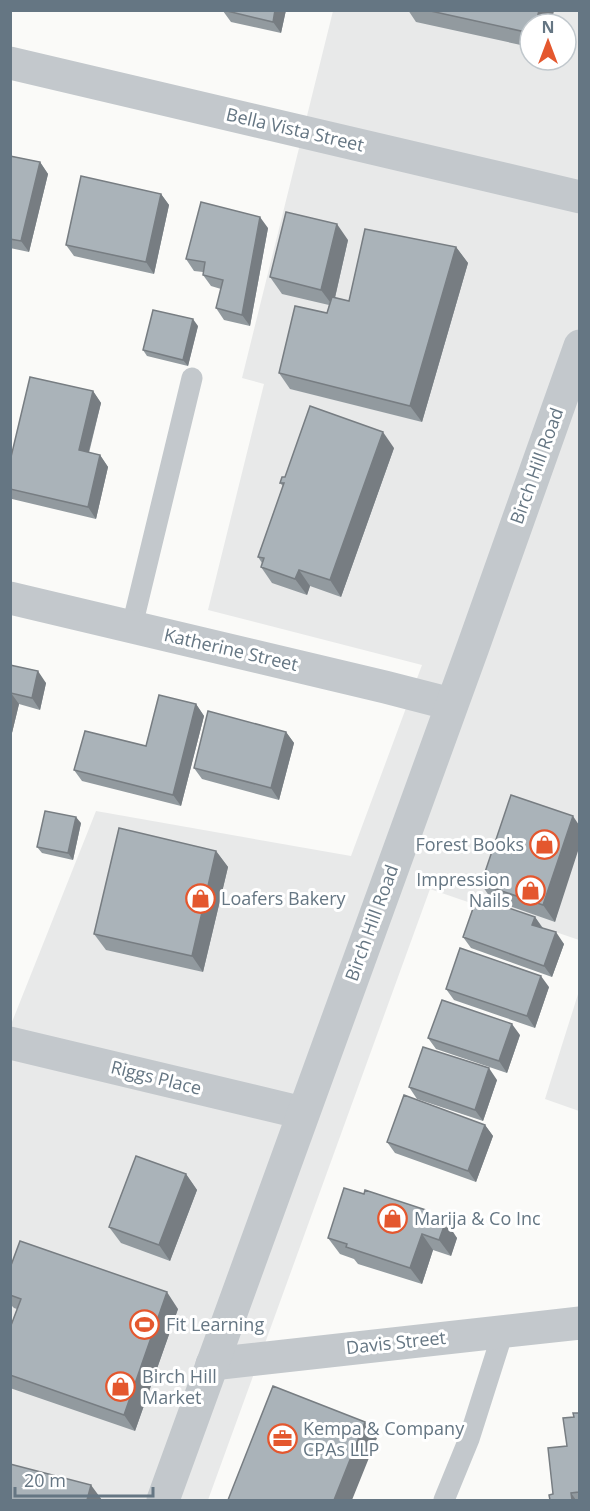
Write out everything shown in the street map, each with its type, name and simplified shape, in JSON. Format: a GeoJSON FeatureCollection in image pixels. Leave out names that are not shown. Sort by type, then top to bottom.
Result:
{"type":"FeatureCollection","features":[{"type":"Feature","properties":{"kind":"street","name":"Bella Vista Street"},"geometry":{"type":"LineString","coordinates":[[10,63],[579,197]]}},
{"type":"Feature","properties":{"kind":"street","name":"Birch Hill Road"},"geometry":{"type":"LineString","coordinates":[[163,1500],[579,346]]}},
{"type":"Feature","properties":{"kind":"street","name":"Katherine Street"},"geometry":{"type":"LineString","coordinates":[[10,598],[451,704]]}},
{"type":"Feature","properties":{"kind":"street","name":"Riggs Place"},"geometry":{"type":"LineString","coordinates":[[10,1043],[303,1113]]}},
{"type":"Feature","properties":{"kind":"street","name":"Davis Street"},"geometry":{"type":"LineString","coordinates":[[212,1364],[579,1323]]}},
{"type":"Feature","properties":{"kind":"lane"},"geometry":{"type":"LineString","coordinates":[[132,626],[192,378]]}},
{"type":"Feature","properties":{"kind":"lane"},"geometry":{"type":"LineString","coordinates":[[444,1500],[469,1439],[503,1332]]}},
{"type":"Feature","properties":{"kind":"shaded area"},"geometry":{"type":"Polygon","coordinates":[[[333,11],[579,11],[579,940],[430,889],[208,1500],[11,1500],[10,1027],[96,811],[351,856],[422,665],[208,610],[264,384],[242,378],[333,11]]]}},
{"type":"Feature","properties":{"kind":"shaded area"},"geometry":{"type":"Polygon","coordinates":[[[579,991],[579,1111],[545,1099],[579,991]]]}},
{"type":"Feature","properties":{"kind":"building"},"geometry":{"type":"Polygon","coordinates":[[[223,10],[275,10],[273,22],[223,10]]]}},
{"type":"Feature","properties":{"kind":"building"},"geometry":{"type":"Polygon","coordinates":[[[426,10],[539,10],[539,12],[518,12],[518,30],[426,10]]]}},
{"type":"Feature","properties":{"kind":"building"},"geometry":{"type":"Polygon","coordinates":[[[10,156],[40,162],[21,241],[10,239],[10,156]]]}},
{"type":"Feature","properties":{"kind":"building"},"geometry":{"type":"Polygon","coordinates":[[[81,176],[161,194],[146,262],[66,245],[81,176]]]}},
{"type":"Feature","properties":{"kind":"building"},"geometry":{"type":"Polygon","coordinates":[[[201,202],[260,217],[242,315],[216,308],[223,280],[203,275],[205,262],[186,259],[201,202]]]}},
{"type":"Feature","properties":{"kind":"building"},"geometry":{"type":"Polygon","coordinates":[[[286,212],[337,224],[321,290],[270,277],[286,212]]]}},
{"type":"Feature","properties":{"kind":"building"},"geometry":{"type":"Polygon","coordinates":[[[365,229],[456,247],[410,406],[279,373],[295,306],[327,313],[332,297],[349,301],[365,229]]]}},
{"type":"Feature","properties":{"kind":"building"},"geometry":{"type":"Polygon","coordinates":[[[153,310],[193,319],[183,360],[143,350],[153,310]]]}},
{"type":"Feature","properties":{"kind":"building"},"geometry":{"type":"Polygon","coordinates":[[[30,377],[93,391],[79,450],[100,455],[88,507],[10,489],[10,461],[30,377]]]}},
{"type":"Feature","properties":{"kind":"building"},"geometry":{"type":"Polygon","coordinates":[[[310,406],[383,432],[330,580],[299,570],[295,579],[261,567],[264,558],[258,557],[284,483],[280,483],[282,477],[285,477],[310,406]]]}},
{"type":"Feature","properties":{"kind":"building"},"geometry":{"type":"Polygon","coordinates":[[[10,665],[38,671],[32,698],[10,694],[10,665]]]}},
{"type":"Feature","properties":{"kind":"building"},"geometry":{"type":"Polygon","coordinates":[[[159,695],[196,704],[173,795],[74,770],[85,731],[146,746],[159,695]]]}},
{"type":"Feature","properties":{"kind":"building"},"geometry":{"type":"Polygon","coordinates":[[[208,711],[286,732],[271,788],[194,768],[208,711]]]}},
{"type":"Feature","properties":{"kind":"building"},"geometry":{"type":"Polygon","coordinates":[[[511,795],[573,816],[543,905],[481,884],[511,795]]]}},
{"type":"Feature","properties":{"kind":"building"},"geometry":{"type":"Polygon","coordinates":[[[45,811],[76,817],[68,853],[37,847],[45,811]]]}},
{"type":"Feature","properties":{"kind":"building"},"geometry":{"type":"Polygon","coordinates":[[[119,828],[216,851],[192,956],[94,934],[119,828]]]}},
{"type":"Feature","properties":{"kind":"building"},"geometry":{"type":"Polygon","coordinates":[[[477,897],[535,917],[532,925],[556,932],[544,966],[463,937],[477,897]]]}},
{"type":"Feature","properties":{"kind":"building"},"geometry":{"type":"Polygon","coordinates":[[[460,948],[541,976],[527,1016],[446,989],[460,948]]]}},
{"type":"Feature","properties":{"kind":"building"},"geometry":{"type":"Polygon","coordinates":[[[442,1000],[512,1024],[499,1061],[428,1038],[442,1000]]]}},
{"type":"Feature","properties":{"kind":"building"},"geometry":{"type":"Polygon","coordinates":[[[423,1047],[489,1068],[475,1110],[409,1087],[423,1047]]]}},
{"type":"Feature","properties":{"kind":"building"},"geometry":{"type":"Polygon","coordinates":[[[404,1095],[485,1125],[468,1171],[387,1142],[404,1095]]]}},
{"type":"Feature","properties":{"kind":"building"},"geometry":{"type":"Polygon","coordinates":[[[136,1156],[186,1174],[159,1245],[109,1227],[136,1156]]]}},
{"type":"Feature","properties":{"kind":"building"},"geometry":{"type":"Polygon","coordinates":[[[344,1188],[364,1194],[365,1190],[429,1211],[428,1215],[446,1221],[439,1240],[422,1234],[410,1268],[346,1247],[347,1244],[328,1238],[344,1188]]]}},
{"type":"Feature","properties":{"kind":"building"},"geometry":{"type":"Polygon","coordinates":[[[20,1241],[167,1292],[124,1415],[10,1375],[10,1328],[21,1299],[10,1295],[10,1268],[20,1241]]]}},
{"type":"Feature","properties":{"kind":"building"},"geometry":{"type":"Polygon","coordinates":[[[273,1386],[365,1422],[334,1500],[228,1500],[273,1386]]]}},
{"type":"Feature","properties":{"kind":"building"},"geometry":{"type":"Polygon","coordinates":[[[573,1413],[579,1413],[579,1492],[571,1493],[572,1500],[550,1500],[549,1495],[553,1494],[548,1448],[567,1446],[563,1418],[574,1417],[573,1413]]]}},
{"type":"Feature","properties":{"kind":"building"},"geometry":{"type":"Polygon","coordinates":[[[10,1464],[91,1485],[87,1500],[10,1500],[10,1464]]]}},
{"type":"Feature","properties":{"kind":"place","name":"Forest Books"},"geometry":{"type":"Point","coordinates":[545,845]}},
{"type":"Feature","properties":{"kind":"place","name":"Impression Nails"},"geometry":{"type":"Point","coordinates":[531,890]}},
{"type":"Feature","properties":{"kind":"place","name":"Loafers Bakery"},"geometry":{"type":"Point","coordinates":[200,899]}},
{"type":"Feature","properties":{"kind":"place","name":"Marija & Co Inc"},"geometry":{"type":"Point","coordinates":[393,1219]}},
{"type":"Feature","properties":{"kind":"place","name":"Fit Learning"},"geometry":{"type":"Point","coordinates":[145,1325]}},
{"type":"Feature","properties":{"kind":"place","name":"Birch Hill Market"},"geometry":{"type":"Point","coordinates":[121,1387]}},
{"type":"Feature","properties":{"kind":"place","name":"Kempa & Company CPAs LLP"},"geometry":{"type":"Point","coordinates":[282,1439]}}]}
